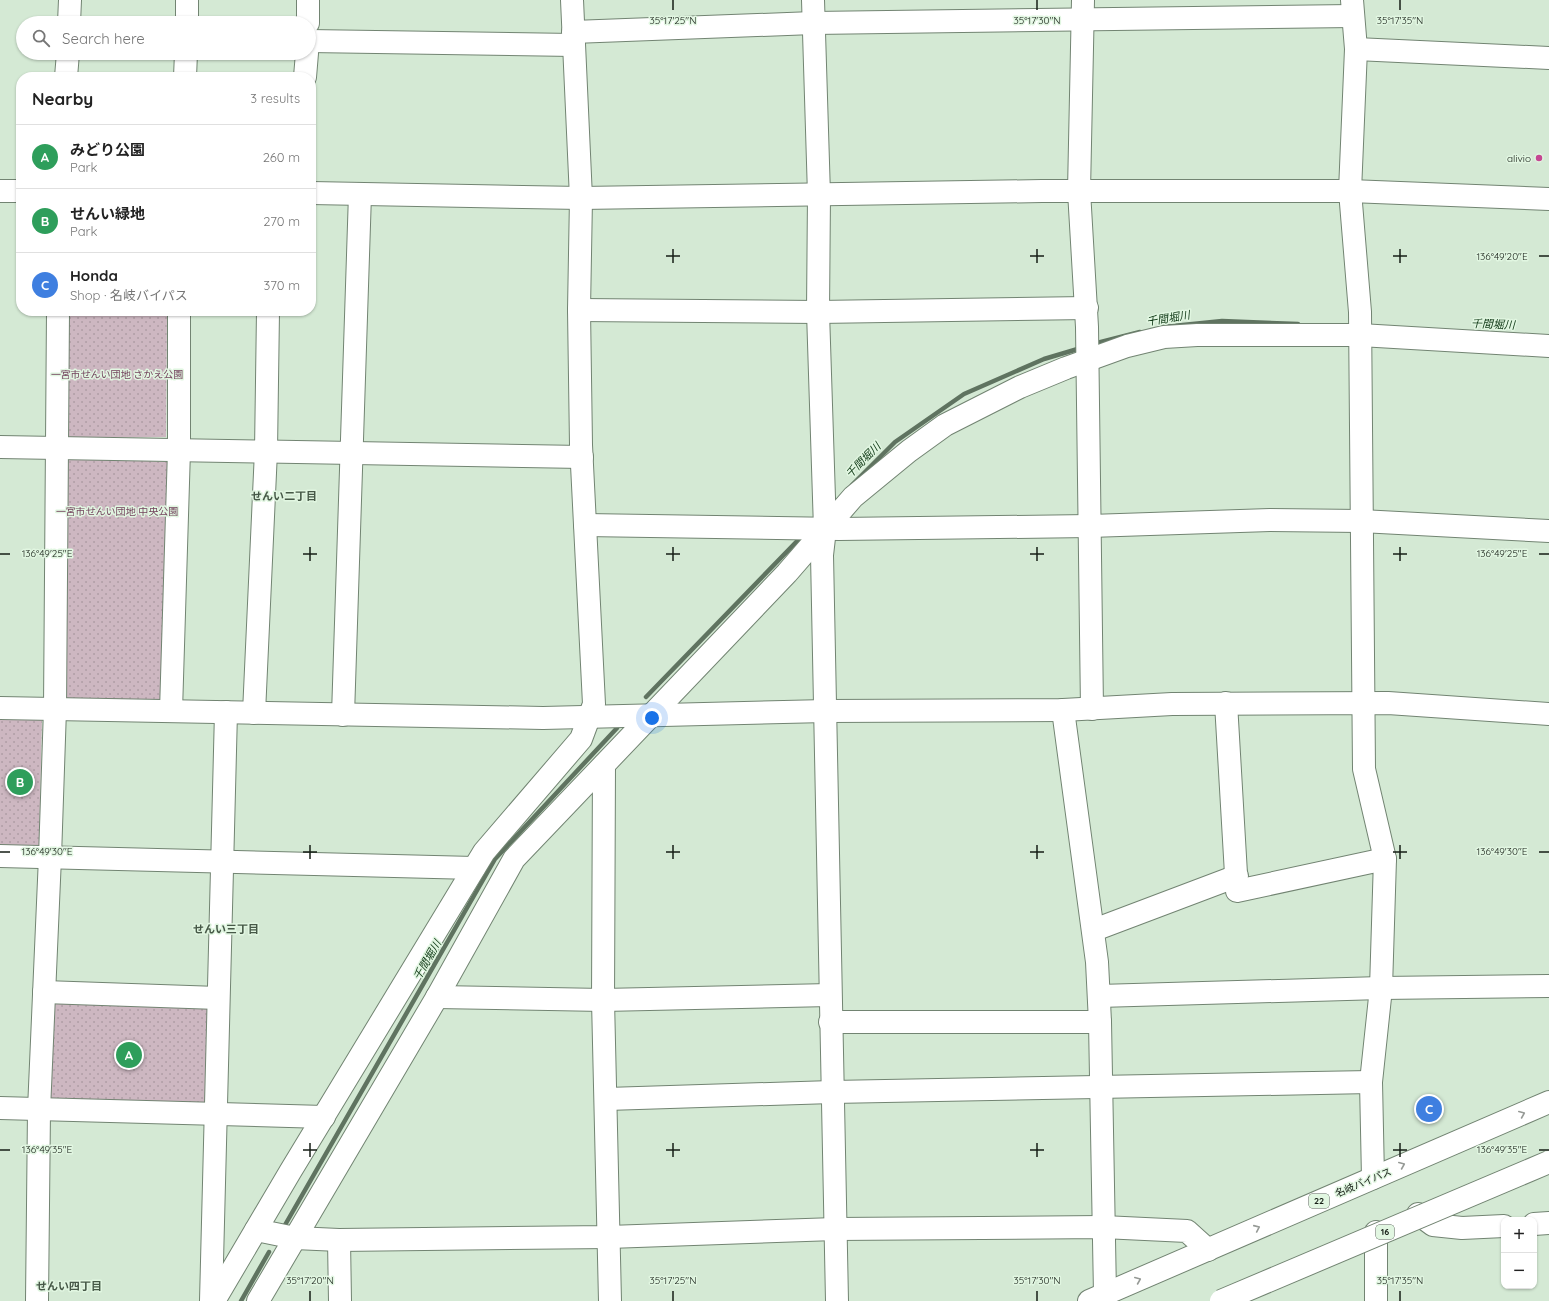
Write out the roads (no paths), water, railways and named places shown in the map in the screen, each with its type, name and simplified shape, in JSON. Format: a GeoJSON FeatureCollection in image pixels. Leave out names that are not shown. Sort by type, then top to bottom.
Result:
{"type":"FeatureCollection","features":[{"type":"Feature","properties":{"kind":"main road"},"geometry":{"type":"LineString","coordinates":[[69,16],[70,0]]}},
{"type":"Feature","properties":{"kind":"main road"},"geometry":{"type":"LineString","coordinates":[[187,0],[187,16]]}},
{"type":"Feature","properties":{"kind":"main road"},"geometry":{"type":"LineString","coordinates":[[308,0],[308,16]]}},
{"type":"Feature","properties":{"kind":"main road"},"geometry":{"type":"LineString","coordinates":[[213,1301],[484,852],[581,739],[594,704],[582,457],[579,310],[581,198],[572,0]]}},
{"type":"Feature","properties":{"kind":"main road"},"geometry":{"type":"LineString","coordinates":[[813,0],[819,195],[818,312],[825,529],[822,554],[826,711],[830,1022],[837,1301]]}},
{"type":"Feature","properties":{"kind":"main road"},"geometry":{"type":"LineString","coordinates":[[316,41],[573,38],[813,23],[1083,10],[1253,16],[1353,8],[1356,50],[1350,191],[1360,326],[1362,703],[1364,769],[1385,859],[1380,988],[1371,1082],[1373,1178]]}},
{"type":"Feature","properties":{"kind":"main road"},"geometry":{"type":"LineString","coordinates":[[1083,10],[1079,191],[1088,357],[1092,709]]}},
{"type":"Feature","properties":{"kind":"main road"},"geometry":{"type":"LineString","coordinates":[[1356,50],[1549,58]]}},
{"type":"Feature","properties":{"kind":"main road"},"geometry":{"type":"LineString","coordinates":[[66,72],[67,60]]}},
{"type":"Feature","properties":{"kind":"main road"},"geometry":{"type":"LineString","coordinates":[[185,72],[186,60]]}},
{"type":"Feature","properties":{"kind":"main road"},"geometry":{"type":"LineString","coordinates":[[305,72],[306,60]]}},
{"type":"Feature","properties":{"kind":"main road"},"geometry":{"type":"LineString","coordinates":[[0,191],[16,191]]}},
{"type":"Feature","properties":{"kind":"main road"},"geometry":{"type":"LineString","coordinates":[[316,193],[581,198],[1079,191],[1350,191],[1549,199]]}},
{"type":"Feature","properties":{"kind":"main road"},"geometry":{"type":"LineString","coordinates":[[343,714],[360,194]]}},
{"type":"Feature","properties":{"kind":"main road"},"geometry":{"type":"LineString","coordinates":[[579,310],[818,312],[1087,318]]}},
{"type":"Feature","properties":{"kind":"main road"},"geometry":{"type":"LineString","coordinates":[[38,1301],[39,1110],[55,709],[58,316]]}},
{"type":"Feature","properties":{"kind":"main road"},"geometry":{"type":"LineString","coordinates":[[171,711],[179,450],[179,316]]}},
{"type":"Feature","properties":{"kind":"main road"},"geometry":{"type":"LineString","coordinates":[[254,713],[266,451],[268,316]]}},
{"type":"Feature","properties":{"kind":"main road"},"geometry":{"type":"LineString","coordinates":[[258,1301],[436,997],[514,860],[787,573],[853,497],[909,450],[945,425],[1020,387],[1088,357],[1127,346],[1164,338],[1360,326],[1549,346]]}},
{"type":"Feature","properties":{"kind":"main road"},"geometry":{"type":"LineString","coordinates":[[0,446],[582,457]]}},
{"type":"Feature","properties":{"kind":"main road"},"geometry":{"type":"LineString","coordinates":[[585,525],[825,529],[1090,526],[1270,520],[1361,521],[1549,531]]}},
{"type":"Feature","properties":{"kind":"main road"},"geometry":{"type":"LineString","coordinates":[[0,708],[543,718],[652,714],[826,711],[1063,710],[1172,704],[1226,703],[1388,703],[1549,714]]}},
{"type":"Feature","properties":{"kind":"main road"},"geometry":{"type":"LineString","coordinates":[[1226,703],[1237,891],[1385,859]]}},
{"type":"Feature","properties":{"kind":"main road"},"geometry":{"type":"LineString","coordinates":[[1063,710],[1082,857],[1094,930],[1099,996],[1103,1227],[1097,1298]]}},
{"type":"Feature","properties":{"kind":"main road"},"geometry":{"type":"LineString","coordinates":[[213,1301],[221,862],[226,712]]}},
{"type":"Feature","properties":{"kind":"main road"},"geometry":{"type":"LineString","coordinates":[[604,765],[603,1000],[610,1301]]}},
{"type":"Feature","properties":{"kind":"main road"},"geometry":{"type":"LineString","coordinates":[[0,856],[474,868]]}},
{"type":"Feature","properties":{"kind":"main road"},"geometry":{"type":"LineString","coordinates":[[1094,930],[1237,876]]}},
{"type":"Feature","properties":{"kind":"main road"},"geometry":{"type":"LineString","coordinates":[[1099,996],[1380,988],[1549,986]]}},
{"type":"Feature","properties":{"kind":"main road"},"geometry":{"type":"LineString","coordinates":[[44,992],[218,998]]}},
{"type":"Feature","properties":{"kind":"main road"},"geometry":{"type":"LineString","coordinates":[[436,997],[603,1000],[830,995]]}},
{"type":"Feature","properties":{"kind":"main road"},"geometry":{"type":"LineString","coordinates":[[830,1022],[1100,1022]]}},
{"type":"Feature","properties":{"kind":"main road"},"geometry":{"type":"LineString","coordinates":[[606,1099],[1101,1086],[1371,1082]]}},
{"type":"Feature","properties":{"kind":"main road","name":"名岐バイパス"},"geometry":{"type":"LineString","coordinates":[[1097,1298],[1549,1102]]}},
{"type":"Feature","properties":{"kind":"main road"},"geometry":{"type":"LineString","coordinates":[[0,1108],[324,1117]]}},
{"type":"Feature","properties":{"kind":"main road"},"geometry":{"type":"LineString","coordinates":[[1209,1301],[1376,1232],[1549,1156]]}},
{"type":"Feature","properties":{"kind":"main road","name":"16"},"geometry":{"type":"LineString","coordinates":[[1221,1301],[1549,1162]]}},
{"type":"Feature","properties":{"kind":"main road"},"geometry":{"type":"LineString","coordinates":[[1418,1214],[1433,1225],[1462,1228],[1501,1226]]}},
{"type":"Feature","properties":{"kind":"main road"},"geometry":{"type":"LineString","coordinates":[[1537,1224],[1549,1223]]}},
{"type":"Feature","properties":{"kind":"main road"},"geometry":{"type":"LineString","coordinates":[[256,1230],[295,1238],[340,1240],[609,1236],[835,1229],[1103,1227],[1187,1231],[1208,1250]]}},
{"type":"Feature","properties":{"kind":"main road"},"geometry":{"type":"LineString","coordinates":[[1376,1232],[1376,1301]]}},
{"type":"Feature","properties":{"kind":"main road"},"geometry":{"type":"LineString","coordinates":[[340,1240],[340,1301]]}},
{"type":"Feature","properties":{"kind":"waterway","name":"千間堀川"},"geometry":{"type":"LineString","coordinates":[[1163,327],[1222,321],[1298,324]]}},
{"type":"Feature","properties":{"kind":"waterway","name":"千間堀川"},"geometry":{"type":"LineString","coordinates":[[1093,344],[1140,332]]}},
{"type":"Feature","properties":{"kind":"waterway","name":"千間堀川"},"geometry":{"type":"LineString","coordinates":[[852,485],[895,442],[964,394],[1044,359],[1081,348]]}},
{"type":"Feature","properties":{"kind":"waterway","name":"千間堀川"},"geometry":{"type":"LineString","coordinates":[[646,697],[802,536]]}},
{"type":"Feature","properties":{"kind":"waterway","name":"千間堀川"},"geometry":{"type":"LineString","coordinates":[[285,1225],[495,859],[617,728]]}},
{"type":"Feature","properties":{"kind":"waterway","name":"千間堀川"},"geometry":{"type":"LineString","coordinates":[[241,1301],[269,1252]]}},
{"type":"Feature","properties":{"kind":"place","name":"alivio"},"geometry":{"type":"Point","coordinates":[1539,158]}},
{"type":"Feature","properties":{"kind":"place","name":"せんい緑地"},"geometry":{"type":"Point","coordinates":[20,782]}},
{"type":"Feature","properties":{"kind":"place","name":"みどり公園"},"geometry":{"type":"Point","coordinates":[129,1055]}},
{"type":"Feature","properties":{"kind":"place","name":"Honda"},"geometry":{"type":"Point","coordinates":[1429,1109]}},
{"type":"Feature","properties":{"kind":"district","name":"せんい二丁目"},"geometry":{"type":"Point","coordinates":[284,496]}},
{"type":"Feature","properties":{"kind":"district","name":"せんい三丁目"},"geometry":{"type":"Point","coordinates":[226,929]}},
{"type":"Feature","properties":{"kind":"district","name":"せんい四丁目"},"geometry":{"type":"Point","coordinates":[69,1286]}},
{"type":"Feature","properties":{"kind":"park label","name":"一宮市せんい団地 さかえ公園"},"geometry":{"type":"Point","coordinates":[117,374]}},
{"type":"Feature","properties":{"kind":"park label","name":"一宮市せんい団地 中央公園"},"geometry":{"type":"Point","coordinates":[117,511]}}]}
